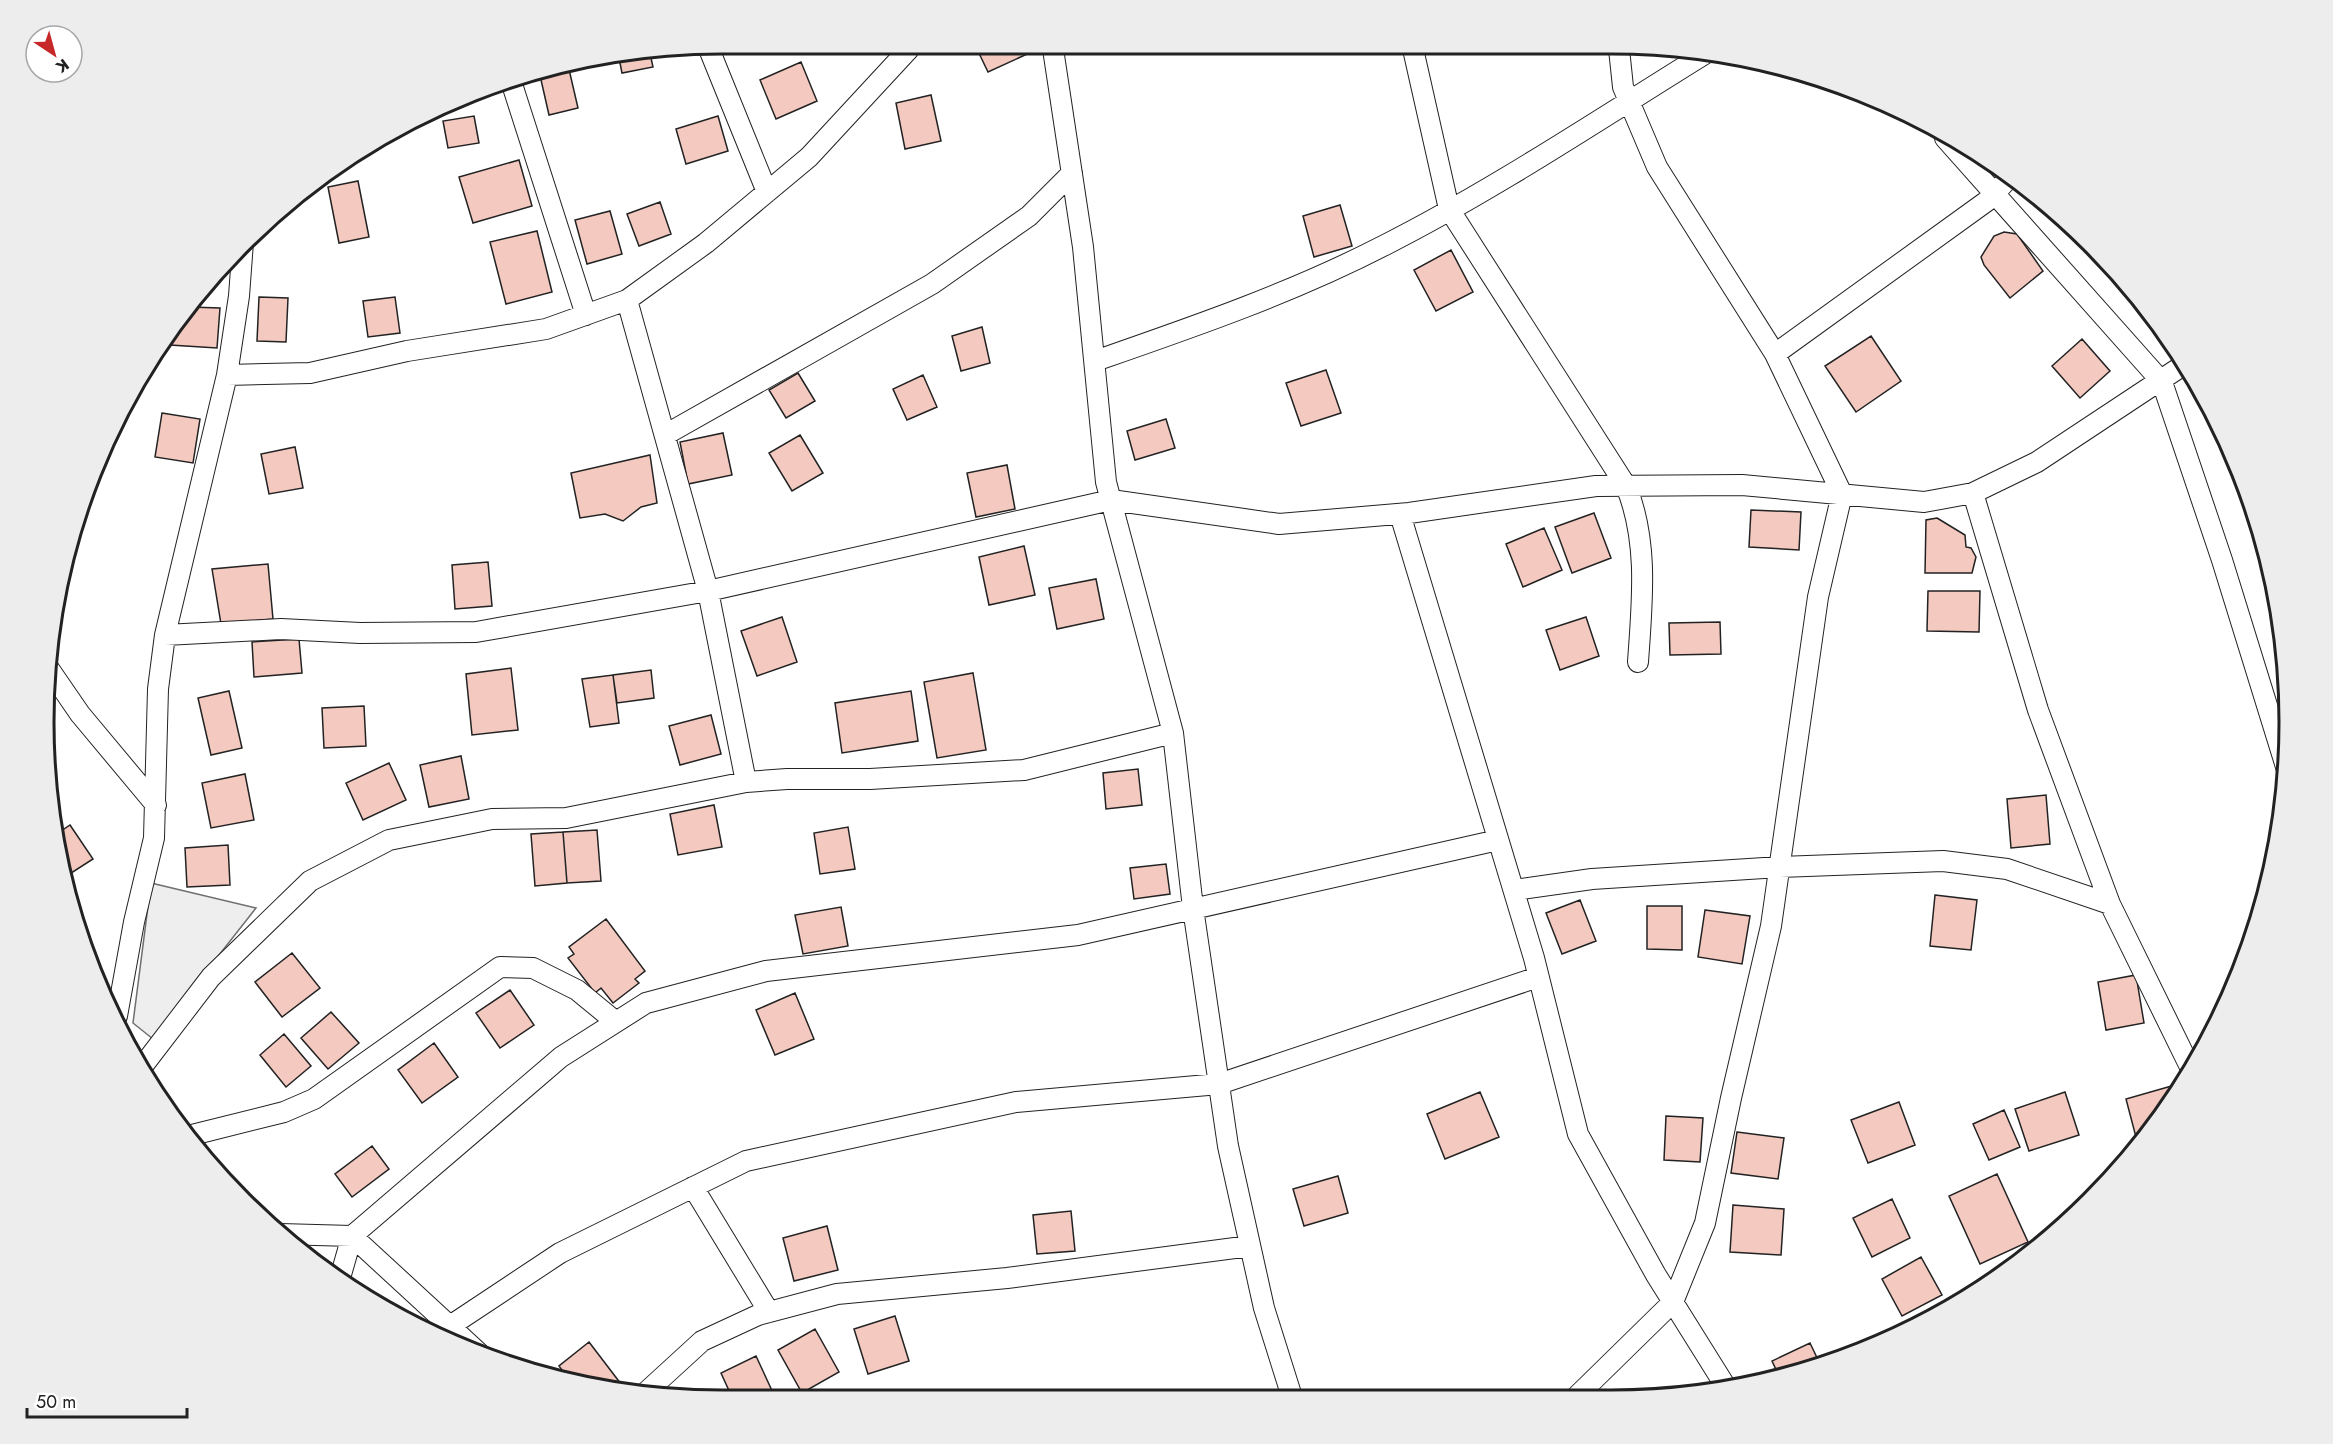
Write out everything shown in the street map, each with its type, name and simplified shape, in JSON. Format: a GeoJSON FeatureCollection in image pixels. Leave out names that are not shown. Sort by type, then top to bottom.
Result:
{"type":"FeatureCollection","features":[{"type":"Feature","properties":{"kind":"street"},"geometry":{"type":"LineString","coordinates":[[711,54],[767,192]]}},
{"type":"Feature","properties":{"kind":"street"},"geometry":{"type":"LineString","coordinates":[[227,375],[310,373],[407,351],[546,329],[627,300],[706,243],[809,157],[904,54]]}},
{"type":"Feature","properties":{"kind":"street"},"geometry":{"type":"LineString","coordinates":[[1054,54],[1083,247],[1106,482],[1173,733],[1193,908],[1228,1146],[1264,1308],[1290,1390]]}},
{"type":"Feature","properties":{"kind":"street"},"geometry":{"type":"LineString","coordinates":[[1414,54],[1449,209],[1626,486],[1636,511],[1644,576],[1638,662]]}},
{"type":"Feature","properties":{"kind":"street"},"geometry":{"type":"LineString","coordinates":[[1583,1390],[1673,1302],[1705,1223],[1731,1098],[1772,926],[1818,597],[1842,494],[1775,354],[1657,167],[1623,87],[1619,54]]}},
{"type":"Feature","properties":{"kind":"street"},"geometry":{"type":"LineString","coordinates":[[1095,361],[1240,310],[1384,245],[1534,161],[1694,60]]}},
{"type":"Feature","properties":{"kind":"street"},"geometry":{"type":"LineString","coordinates":[[513,87],[586,315]]}},
{"type":"Feature","properties":{"kind":"street"},"geometry":{"type":"LineString","coordinates":[[1957,151],[2162,382],[2222,560],[2279,743]]}},
{"type":"Feature","properties":{"kind":"street"},"geometry":{"type":"LineString","coordinates":[[665,435],[932,284],[1029,216],[1072,173]]}},
{"type":"Feature","properties":{"kind":"street"},"geometry":{"type":"LineString","coordinates":[[1775,354],[1987,201],[2005,183]]}},
{"type":"Feature","properties":{"kind":"street"},"geometry":{"type":"LineString","coordinates":[[119,1007],[134,922],[154,838],[158,689],[165,635],[227,375],[239,296],[242,259]]}},
{"type":"Feature","properties":{"kind":"street"},"geometry":{"type":"LineString","coordinates":[[627,300],[708,591],[746,782]]}},
{"type":"Feature","properties":{"kind":"street"},"geometry":{"type":"LineString","coordinates":[[165,635],[281,629],[360,633],[476,632],[708,591],[1111,501],[1279,524],[1400,514],[1596,486],[1743,485],[1924,502],[1974,493],[2037,462],[2178,369]]}},
{"type":"Feature","properties":{"kind":"street"},"geometry":{"type":"LineString","coordinates":[[1974,493],[2038,710],[2110,904],[2186,1062]]}},
{"type":"Feature","properties":{"kind":"street"},"geometry":{"type":"LineString","coordinates":[[1400,514],[1514,890],[1578,1134],[1673,1302],[1722,1380]]}},
{"type":"Feature","properties":{"kind":"street"},"geometry":{"type":"LineString","coordinates":[[55,678],[80,714],[156,805]]}},
{"type":"Feature","properties":{"kind":"street"},"geometry":{"type":"LineString","coordinates":[[146,1061],[212,977],[310,880],[389,840],[492,819],[566,818],[746,782],[787,779],[870,779],[1024,770],[1173,733]]}},
{"type":"Feature","properties":{"kind":"street"},"geometry":{"type":"LineString","coordinates":[[342,1271],[352,1236],[561,1057],[646,1003],[766,972],[1078,934],[1498,840]]}},
{"type":"Feature","properties":{"kind":"street"},"geometry":{"type":"LineString","coordinates":[[1514,890],[1592,879],[1780,867],[1943,861],[2007,869],[2110,904]]}},
{"type":"Feature","properties":{"kind":"street"},"geometry":{"type":"LineString","coordinates":[[196,1134],[284,1112],[314,1099],[500,967],[533,968],[577,990],[616,1022]]}},
{"type":"Feature","properties":{"kind":"street"},"geometry":{"type":"LineString","coordinates":[[450,1326],[560,1252],[746,1161],[1016,1102],[1219,1084],[1538,977]]}},
{"type":"Feature","properties":{"kind":"street"},"geometry":{"type":"LineString","coordinates":[[693,1187],[769,1312]]}},
{"type":"Feature","properties":{"kind":"street"},"geometry":{"type":"LineString","coordinates":[[294,1234],[352,1236],[462,1337]]}},
{"type":"Feature","properties":{"kind":"street"},"geometry":{"type":"LineString","coordinates":[[653,1386],[702,1341],[769,1312],[837,1294],[1006,1278],[1250,1246]]}},
{"type":"Feature","properties":{"kind":"shaded area"},"geometry":{"type":"Polygon","coordinates":[[[151,883],[256,908],[153,1039],[133,1023],[151,883]]]}},
{"type":"Feature","properties":{"kind":"building"},"geometry":{"type":"Polygon","coordinates":[[[979,54],[1027,54],[988,72],[979,54]]]}},
{"type":"Feature","properties":{"kind":"building"},"geometry":{"type":"Polygon","coordinates":[[[651,58],[653,67],[622,73],[620,62],[651,58]]]}},
{"type":"Feature","properties":{"kind":"building"},"geometry":{"type":"Polygon","coordinates":[[[801,62],[817,101],[776,119],[760,80],[801,62]]]}},
{"type":"Feature","properties":{"kind":"building"},"geometry":{"type":"Polygon","coordinates":[[[570,72],[578,108],[549,115],[541,79],[570,72]]]}},
{"type":"Feature","properties":{"kind":"building"},"geometry":{"type":"Polygon","coordinates":[[[931,95],[941,141],[905,149],[896,103],[931,95]]]}},
{"type":"Feature","properties":{"kind":"building"},"geometry":{"type":"Polygon","coordinates":[[[474,116],[479,143],[448,148],[443,121],[474,116]]]}},
{"type":"Feature","properties":{"kind":"building"},"geometry":{"type":"Polygon","coordinates":[[[718,116],[728,151],[686,164],[676,129],[718,116]]]}},
{"type":"Feature","properties":{"kind":"building"},"geometry":{"type":"Polygon","coordinates":[[[519,160],[532,206],[473,223],[459,177],[519,160]]]}},
{"type":"Feature","properties":{"kind":"building"},"geometry":{"type":"Polygon","coordinates":[[[358,181],[369,237],[339,243],[328,187],[358,181]]]}},
{"type":"Feature","properties":{"kind":"building"},"geometry":{"type":"Polygon","coordinates":[[[660,202],[671,234],[639,246],[627,214],[660,202]]]}},
{"type":"Feature","properties":{"kind":"building"},"geometry":{"type":"Polygon","coordinates":[[[1340,205],[1352,246],[1314,257],[1303,216],[1340,205]]]}},
{"type":"Feature","properties":{"kind":"building"},"geometry":{"type":"Polygon","coordinates":[[[610,211],[622,254],[587,264],[575,220],[610,211]]]}},
{"type":"Feature","properties":{"kind":"building"},"geometry":{"type":"Polygon","coordinates":[[[537,231],[552,292],[506,304],[490,242],[537,231]]]}},
{"type":"Feature","properties":{"kind":"building"},"geometry":{"type":"Polygon","coordinates":[[[2004,232],[2017,234],[2043,271],[2010,298],[1984,265],[1981,257],[1994,236],[2004,232]]]}},
{"type":"Feature","properties":{"kind":"building"},"geometry":{"type":"Polygon","coordinates":[[[1451,250],[1473,292],[1436,311],[1414,270],[1451,250]]]}},
{"type":"Feature","properties":{"kind":"building"},"geometry":{"type":"Polygon","coordinates":[[[259,297],[288,298],[286,342],[257,341],[259,297]]]}},
{"type":"Feature","properties":{"kind":"building"},"geometry":{"type":"Polygon","coordinates":[[[395,297],[400,333],[368,337],[363,301],[395,297]]]}},
{"type":"Feature","properties":{"kind":"building"},"geometry":{"type":"Polygon","coordinates":[[[199,307],[220,308],[217,348],[171,345],[199,307]]]}},
{"type":"Feature","properties":{"kind":"building"},"geometry":{"type":"Polygon","coordinates":[[[982,327],[990,363],[961,371],[952,336],[982,327]]]}},
{"type":"Feature","properties":{"kind":"building"},"geometry":{"type":"Polygon","coordinates":[[[1871,336],[1901,381],[1856,412],[1825,366],[1871,336]]]}},
{"type":"Feature","properties":{"kind":"building"},"geometry":{"type":"Polygon","coordinates":[[[2082,339],[2110,371],[2080,398],[2052,366],[2082,339]]]}},
{"type":"Feature","properties":{"kind":"building"},"geometry":{"type":"Polygon","coordinates":[[[1326,370],[1341,413],[1301,426],[1286,383],[1326,370]]]}},
{"type":"Feature","properties":{"kind":"building"},"geometry":{"type":"Polygon","coordinates":[[[798,373],[815,401],[786,418],[769,390],[798,373]]]}},
{"type":"Feature","properties":{"kind":"building"},"geometry":{"type":"Polygon","coordinates":[[[923,375],[937,407],[907,420],[893,389],[923,375]]]}},
{"type":"Feature","properties":{"kind":"building"},"geometry":{"type":"Polygon","coordinates":[[[162,413],[200,419],[193,463],[155,457],[162,413]]]}},
{"type":"Feature","properties":{"kind":"building"},"geometry":{"type":"Polygon","coordinates":[[[1166,419],[1175,448],[1135,460],[1127,431],[1166,419]]]}},
{"type":"Feature","properties":{"kind":"building"},"geometry":{"type":"Polygon","coordinates":[[[723,433],[732,475],[688,484],[680,442],[723,433]]]}},
{"type":"Feature","properties":{"kind":"building"},"geometry":{"type":"Polygon","coordinates":[[[800,435],[823,473],[792,491],[769,453],[800,435]]]}},
{"type":"Feature","properties":{"kind":"building"},"geometry":{"type":"Polygon","coordinates":[[[295,447],[303,488],[269,494],[261,454],[295,447]]]}},
{"type":"Feature","properties":{"kind":"building"},"geometry":{"type":"Polygon","coordinates":[[[650,455],[657,503],[641,507],[623,521],[605,514],[580,518],[571,473],[650,455]]]}},
{"type":"Feature","properties":{"kind":"building"},"geometry":{"type":"Polygon","coordinates":[[[1007,465],[1015,509],[976,517],[967,473],[1007,465]]]}},
{"type":"Feature","properties":{"kind":"building"},"geometry":{"type":"Polygon","coordinates":[[[1751,510],[1801,512],[1799,550],[1749,547],[1751,510]]]}},
{"type":"Feature","properties":{"kind":"building"},"geometry":{"type":"Polygon","coordinates":[[[1594,513],[1611,558],[1572,573],[1555,527],[1594,513]]]}},
{"type":"Feature","properties":{"kind":"building"},"geometry":{"type":"Polygon","coordinates":[[[1937,518],[1965,535],[1966,547],[1971,548],[1976,557],[1972,573],[1925,573],[1926,520],[1937,518]]]}},
{"type":"Feature","properties":{"kind":"building"},"geometry":{"type":"Polygon","coordinates":[[[1544,528],[1562,570],[1523,587],[1506,544],[1544,528]]]}},
{"type":"Feature","properties":{"kind":"building"},"geometry":{"type":"Polygon","coordinates":[[[1024,546],[1035,595],[989,605],[979,557],[1024,546]]]}},
{"type":"Feature","properties":{"kind":"building"},"geometry":{"type":"Polygon","coordinates":[[[488,562],[492,606],[455,609],[452,565],[488,562]]]}},
{"type":"Feature","properties":{"kind":"building"},"geometry":{"type":"Polygon","coordinates":[[[268,564],[273,619],[221,624],[212,569],[268,564]]]}},
{"type":"Feature","properties":{"kind":"building"},"geometry":{"type":"Polygon","coordinates":[[[1096,579],[1104,619],[1057,629],[1049,588],[1096,579]]]}},
{"type":"Feature","properties":{"kind":"building"},"geometry":{"type":"Polygon","coordinates":[[[1928,591],[1980,591],[1979,632],[1927,631],[1928,591]]]}},
{"type":"Feature","properties":{"kind":"building"},"geometry":{"type":"Polygon","coordinates":[[[782,617],[797,662],[757,676],[741,631],[782,617]]]}},
{"type":"Feature","properties":{"kind":"building"},"geometry":{"type":"Polygon","coordinates":[[[1586,617],[1599,656],[1560,670],[1546,630],[1586,617]]]}},
{"type":"Feature","properties":{"kind":"building"},"geometry":{"type":"Polygon","coordinates":[[[1720,622],[1721,654],[1670,655],[1669,623],[1720,622]]]}},
{"type":"Feature","properties":{"kind":"building"},"geometry":{"type":"Polygon","coordinates":[[[299,639],[302,673],[254,677],[252,642],[299,639]]]}},
{"type":"Feature","properties":{"kind":"building"},"geometry":{"type":"Polygon","coordinates":[[[511,668],[518,730],[472,735],[466,674],[511,668]]]}},
{"type":"Feature","properties":{"kind":"building"},"geometry":{"type":"Polygon","coordinates":[[[651,670],[654,698],[617,703],[613,675],[651,670]]]}},
{"type":"Feature","properties":{"kind":"building"},"geometry":{"type":"Polygon","coordinates":[[[973,673],[986,750],[937,758],[924,682],[973,673]]]}},
{"type":"Feature","properties":{"kind":"building"},"geometry":{"type":"Polygon","coordinates":[[[613,675],[619,723],[590,727],[582,679],[613,675]]]}},
{"type":"Feature","properties":{"kind":"building"},"geometry":{"type":"Polygon","coordinates":[[[229,691],[242,748],[211,755],[198,698],[229,691]]]}},
{"type":"Feature","properties":{"kind":"building"},"geometry":{"type":"Polygon","coordinates":[[[911,691],[918,741],[842,753],[835,703],[911,691]]]}},
{"type":"Feature","properties":{"kind":"building"},"geometry":{"type":"Polygon","coordinates":[[[364,706],[366,746],[324,748],[322,708],[364,706]]]}},
{"type":"Feature","properties":{"kind":"building"},"geometry":{"type":"Polygon","coordinates":[[[711,715],[721,754],[680,765],[669,726],[711,715]]]}},
{"type":"Feature","properties":{"kind":"building"},"geometry":{"type":"Polygon","coordinates":[[[461,756],[469,799],[429,807],[420,765],[461,756]]]}},
{"type":"Feature","properties":{"kind":"building"},"geometry":{"type":"Polygon","coordinates":[[[389,763],[406,800],[363,820],[346,783],[389,763]]]}},
{"type":"Feature","properties":{"kind":"building"},"geometry":{"type":"Polygon","coordinates":[[[1138,769],[1142,805],[1106,809],[1103,773],[1138,769]]]}},
{"type":"Feature","properties":{"kind":"building"},"geometry":{"type":"Polygon","coordinates":[[[245,774],[254,820],[211,828],[202,783],[245,774]]]}},
{"type":"Feature","properties":{"kind":"building"},"geometry":{"type":"Polygon","coordinates":[[[2046,795],[2050,844],[2011,848],[2007,799],[2046,795]]]}},
{"type":"Feature","properties":{"kind":"building"},"geometry":{"type":"Polygon","coordinates":[[[714,805],[722,847],[678,855],[670,814],[714,805]]]}},
{"type":"Feature","properties":{"kind":"building"},"geometry":{"type":"Polygon","coordinates":[[[70,825],[93,859],[72,873],[67,852],[63,829],[70,825]]]}},
{"type":"Feature","properties":{"kind":"building"},"geometry":{"type":"Polygon","coordinates":[[[848,827],[855,869],[820,874],[814,833],[848,827]]]}},
{"type":"Feature","properties":{"kind":"building"},"geometry":{"type":"Polygon","coordinates":[[[597,830],[601,881],[567,883],[563,832],[597,830]]]}},
{"type":"Feature","properties":{"kind":"building"},"geometry":{"type":"Polygon","coordinates":[[[563,832],[567,883],[535,886],[531,834],[563,832]]]}},
{"type":"Feature","properties":{"kind":"building"},"geometry":{"type":"Polygon","coordinates":[[[228,845],[230,885],[187,887],[185,848],[228,845]]]}},
{"type":"Feature","properties":{"kind":"building"},"geometry":{"type":"Polygon","coordinates":[[[1166,864],[1170,894],[1134,899],[1130,868],[1166,864]]]}},
{"type":"Feature","properties":{"kind":"building"},"geometry":{"type":"Polygon","coordinates":[[[1935,895],[1977,900],[1971,950],[1930,946],[1935,895]]]}},
{"type":"Feature","properties":{"kind":"building"},"geometry":{"type":"Polygon","coordinates":[[[1580,900],[1596,941],[1562,954],[1546,913],[1580,900]]]}},
{"type":"Feature","properties":{"kind":"building"},"geometry":{"type":"Polygon","coordinates":[[[1647,906],[1682,906],[1682,950],[1647,949],[1647,906]]]}},
{"type":"Feature","properties":{"kind":"building"},"geometry":{"type":"Polygon","coordinates":[[[841,907],[848,946],[803,954],[795,915],[841,907]]]}},
{"type":"Feature","properties":{"kind":"building"},"geometry":{"type":"Polygon","coordinates":[[[1705,910],[1750,916],[1742,964],[1698,957],[1705,910]]]}},
{"type":"Feature","properties":{"kind":"building"},"geometry":{"type":"Polygon","coordinates":[[[606,919],[645,971],[635,979],[639,983],[613,1003],[601,988],[595,993],[568,958],[574,954],[569,947],[606,919]]]}},
{"type":"Feature","properties":{"kind":"building"},"geometry":{"type":"Polygon","coordinates":[[[292,953],[320,988],[282,1017],[255,982],[292,953]]]}},
{"type":"Feature","properties":{"kind":"building"},"geometry":{"type":"Polygon","coordinates":[[[2136,975],[2144,1023],[2106,1030],[2098,982],[2136,975]]]}},
{"type":"Feature","properties":{"kind":"building"},"geometry":{"type":"Polygon","coordinates":[[[510,990],[534,1025],[500,1048],[476,1013],[510,990]]]}},
{"type":"Feature","properties":{"kind":"building"},"geometry":{"type":"Polygon","coordinates":[[[795,993],[814,1039],[775,1055],[756,1010],[795,993]]]}},
{"type":"Feature","properties":{"kind":"building"},"geometry":{"type":"Polygon","coordinates":[[[331,1012],[359,1043],[328,1069],[301,1038],[331,1012]]]}},
{"type":"Feature","properties":{"kind":"building"},"geometry":{"type":"Polygon","coordinates":[[[284,1034],[311,1066],[286,1087],[260,1055],[284,1034]]]}},
{"type":"Feature","properties":{"kind":"building"},"geometry":{"type":"Polygon","coordinates":[[[434,1043],[458,1077],[422,1103],[398,1070],[434,1043]]]}},
{"type":"Feature","properties":{"kind":"building"},"geometry":{"type":"Polygon","coordinates":[[[2170,1086],[2136,1135],[2126,1099],[2170,1086]]]}},
{"type":"Feature","properties":{"kind":"building"},"geometry":{"type":"Polygon","coordinates":[[[1480,1092],[1499,1137],[1445,1159],[1427,1114],[1480,1092]]]}},
{"type":"Feature","properties":{"kind":"building"},"geometry":{"type":"Polygon","coordinates":[[[2065,1092],[2079,1135],[2029,1151],[2015,1109],[2065,1092]]]}},
{"type":"Feature","properties":{"kind":"building"},"geometry":{"type":"Polygon","coordinates":[[[1899,1102],[1915,1145],[1868,1163],[1851,1120],[1899,1102]]]}},
{"type":"Feature","properties":{"kind":"building"},"geometry":{"type":"Polygon","coordinates":[[[2004,1110],[2020,1147],[1989,1160],[1973,1124],[2004,1110]]]}},
{"type":"Feature","properties":{"kind":"building"},"geometry":{"type":"Polygon","coordinates":[[[1666,1116],[1703,1118],[1700,1162],[1664,1160],[1666,1116]]]}},
{"type":"Feature","properties":{"kind":"building"},"geometry":{"type":"Polygon","coordinates":[[[1737,1132],[1784,1138],[1778,1179],[1731,1173],[1737,1132]]]}},
{"type":"Feature","properties":{"kind":"building"},"geometry":{"type":"Polygon","coordinates":[[[372,1146],[389,1169],[352,1197],[335,1174],[372,1146]]]}},
{"type":"Feature","properties":{"kind":"building"},"geometry":{"type":"Polygon","coordinates":[[[1997,1174],[2028,1242],[1980,1264],[1949,1196],[1997,1174]]]}},
{"type":"Feature","properties":{"kind":"building"},"geometry":{"type":"Polygon","coordinates":[[[1338,1176],[1348,1213],[1304,1226],[1293,1189],[1338,1176]]]}},
{"type":"Feature","properties":{"kind":"building"},"geometry":{"type":"Polygon","coordinates":[[[1892,1199],[1910,1238],[1872,1257],[1853,1218],[1892,1199]]]}},
{"type":"Feature","properties":{"kind":"building"},"geometry":{"type":"Polygon","coordinates":[[[1733,1205],[1784,1209],[1781,1255],[1730,1252],[1733,1205]]]}},
{"type":"Feature","properties":{"kind":"building"},"geometry":{"type":"Polygon","coordinates":[[[1071,1211],[1075,1251],[1037,1254],[1033,1215],[1071,1211]]]}},
{"type":"Feature","properties":{"kind":"building"},"geometry":{"type":"Polygon","coordinates":[[[827,1226],[838,1270],[794,1281],[783,1238],[827,1226]]]}},
{"type":"Feature","properties":{"kind":"building"},"geometry":{"type":"Polygon","coordinates":[[[1921,1257],[1942,1295],[1902,1316],[1882,1279],[1921,1257]]]}},
{"type":"Feature","properties":{"kind":"building"},"geometry":{"type":"Polygon","coordinates":[[[895,1316],[909,1361],[868,1374],[854,1329],[895,1316]]]}},
{"type":"Feature","properties":{"kind":"building"},"geometry":{"type":"Polygon","coordinates":[[[815,1329],[839,1372],[807,1390],[800,1390],[778,1350],[815,1329]]]}},
{"type":"Feature","properties":{"kind":"building"},"geometry":{"type":"Polygon","coordinates":[[[589,1342],[619,1381],[562,1370],[559,1366],[589,1342]]]}},
{"type":"Feature","properties":{"kind":"building"},"geometry":{"type":"Polygon","coordinates":[[[1810,1343],[1817,1358],[1776,1369],[1772,1361],[1810,1343]]]}},
{"type":"Feature","properties":{"kind":"building"},"geometry":{"type":"Polygon","coordinates":[[[756,1356],[772,1390],[729,1390],[721,1373],[756,1356]]]}}]}
